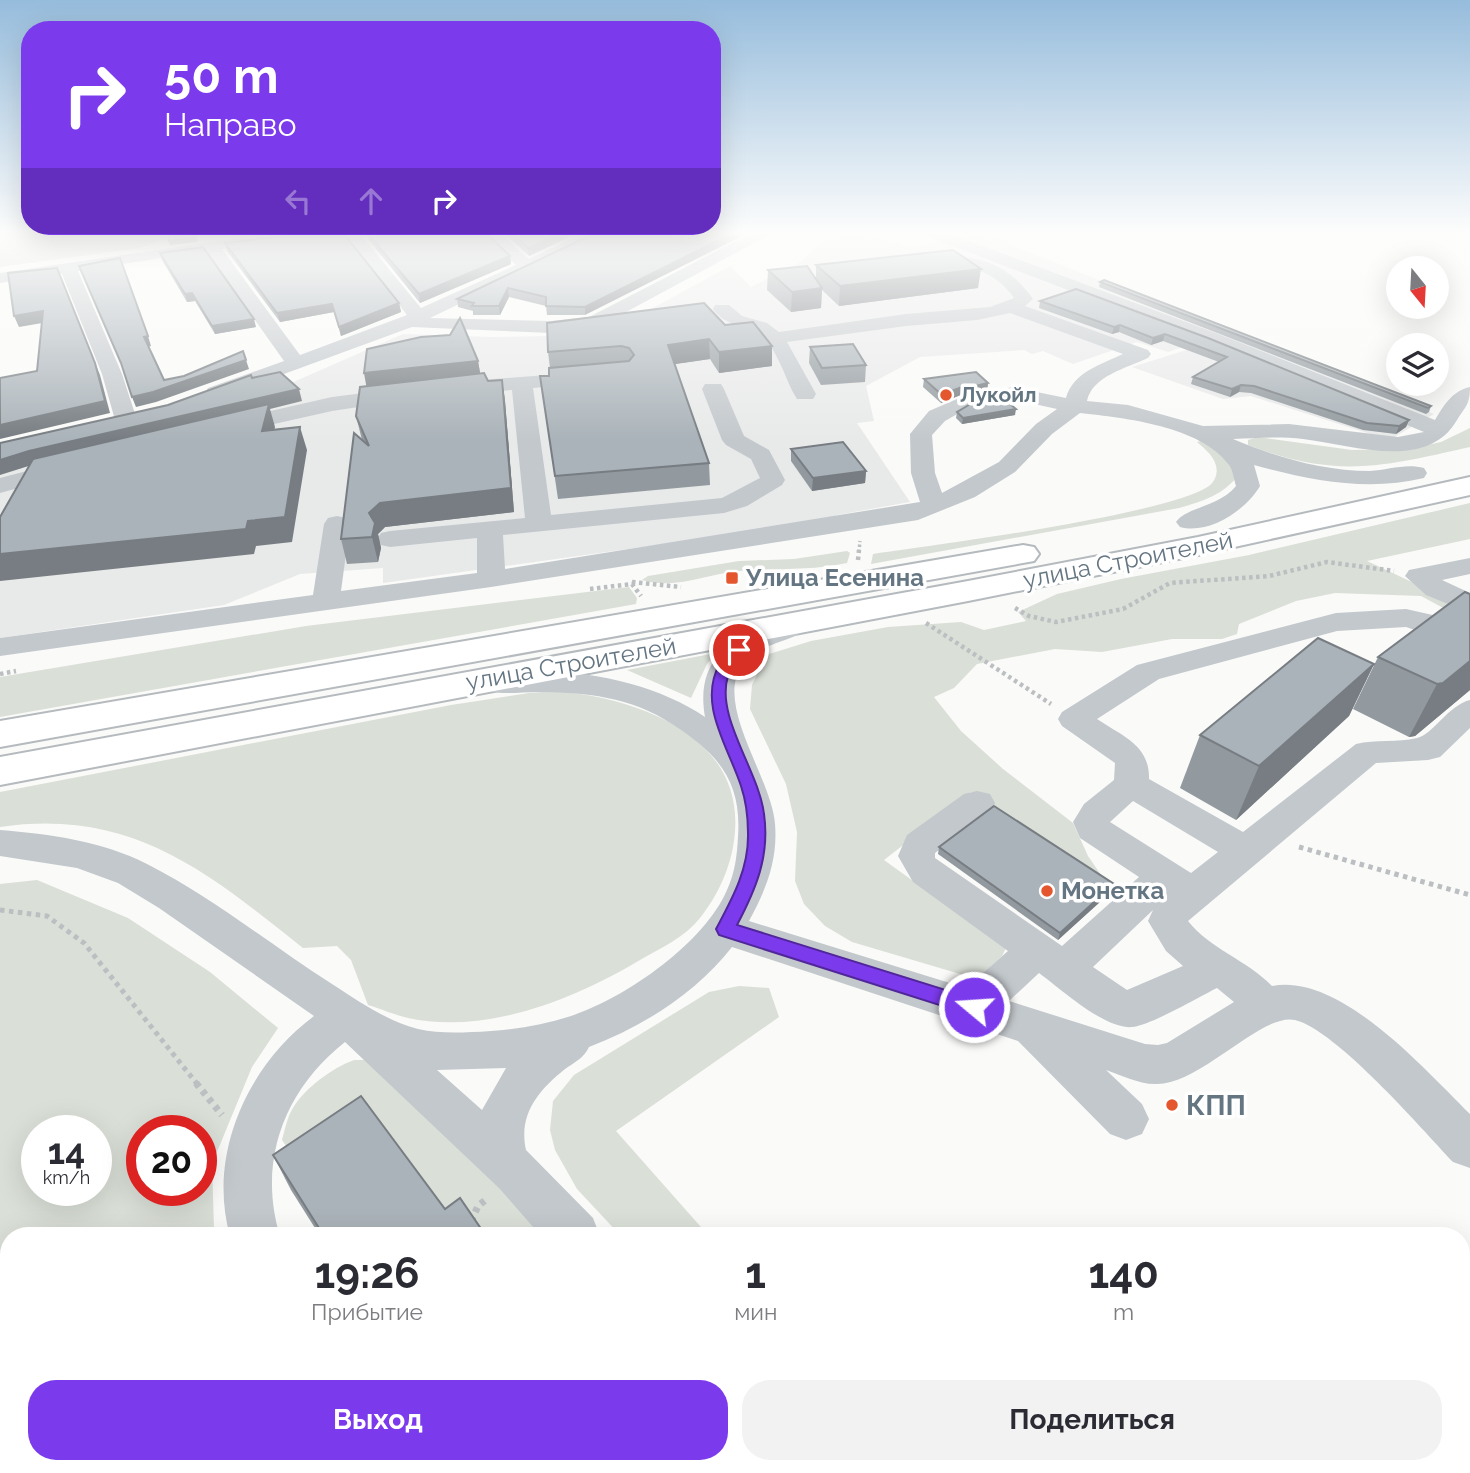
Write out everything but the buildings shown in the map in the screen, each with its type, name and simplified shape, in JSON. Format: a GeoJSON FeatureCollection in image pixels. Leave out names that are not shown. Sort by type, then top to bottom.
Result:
{"type":"FeatureCollection","features":[{"type":"Feature","properties":{"kind":"main road","name":"улица Строителей"},"geometry":{"type":"LineString","coordinates":[[0,734],[1072,546],[1470,460]]}},
{"type":"Feature","properties":{"kind":"main road","name":"улица Строителей"},"geometry":{"type":"LineString","coordinates":[[0,771],[1198,546],[1470,486]]}},
{"type":"Feature","properties":{"kind":"street"},"geometry":{"type":"LineString","coordinates":[[83,303],[112,374],[126,420]]}},
{"type":"Feature","properties":{"kind":"street"},"geometry":{"type":"LineString","coordinates":[[252,303],[295,362]]}},
{"type":"Feature","properties":{"kind":"street"},"geometry":{"type":"LineString","coordinates":[[401,303],[413,319]]}},
{"type":"Feature","properties":{"kind":"street"},"geometry":{"type":"LineString","coordinates":[[198,399],[413,319],[447,303]]}},
{"type":"Feature","properties":{"kind":"street"},"geometry":{"type":"LineString","coordinates":[[413,319],[581,325],[593,322],[630,303]]}},
{"type":"Feature","properties":{"kind":"street"},"geometry":{"type":"LineString","coordinates":[[775,338],[925,318],[977,315],[1015,303]]}},
{"type":"Feature","properties":{"kind":"street"},"geometry":{"type":"LineString","coordinates":[[1118,303],[1444,423]]}},
{"type":"Feature","properties":{"kind":"street"},"geometry":{"type":"LineString","coordinates":[[1151,303],[1444,423]]}},
{"type":"Feature","properties":{"kind":"street"},"geometry":{"type":"LineString","coordinates":[[0,647],[491,579],[918,512],[966,492],[1007,467],[1044,429],[1075,406],[1079,389],[1093,376],[1140,354],[1007,306]]}},
{"type":"Feature","properties":{"kind":"street"},"geometry":{"type":"LineString","coordinates":[[722,309],[733,321],[762,326],[775,338],[805,394]]}},
{"type":"Feature","properties":{"kind":"street"},"geometry":{"type":"LineString","coordinates":[[211,432],[331,404],[427,392],[611,376]]}},
{"type":"Feature","properties":{"kind":"street"},"geometry":{"type":"LineString","coordinates":[[522,383],[539,524]]}},
{"type":"Feature","properties":{"kind":"street"},"geometry":{"type":"LineString","coordinates":[[390,539],[724,505],[738,501],[773,480],[761,455],[734,440],[713,389]]}},
{"type":"Feature","properties":{"kind":"street"},"geometry":{"type":"LineString","coordinates":[[933,505],[923,472],[921,434],[937,416],[971,401],[1012,393],[1075,406],[1128,412],[1204,434],[1263,460],[1313,473],[1370,478],[1415,473]]}},
{"type":"Feature","properties":{"kind":"street"},"geometry":{"type":"LineString","coordinates":[[1204,434],[1289,431],[1401,444],[1425,440],[1444,423],[1456,401],[1470,393]]}},
{"type":"Feature","properties":{"kind":"street"},"geometry":{"type":"LineString","coordinates":[[101,426],[151,414]]}},
{"type":"Feature","properties":{"kind":"street"},"geometry":{"type":"LineString","coordinates":[[1189,522],[1230,506],[1239,500],[1248,486],[1242,464],[1204,434]]}},
{"type":"Feature","properties":{"kind":"street"},"geometry":{"type":"LineString","coordinates":[[0,486],[83,463]]}},
{"type":"Feature","properties":{"kind":"street"},"geometry":{"type":"LineString","coordinates":[[326,600],[337,524]]}},
{"type":"Feature","properties":{"kind":"street"},"geometry":{"type":"LineString","coordinates":[[490,529],[491,579]]}},
{"type":"Feature","properties":{"kind":"street"},"geometry":{"type":"LineString","coordinates":[[1419,576],[1470,566]]}},
{"type":"Feature","properties":{"kind":"street"},"geometry":{"type":"LineString","coordinates":[[1419,576],[1436,589],[1470,604]]}},
{"type":"Feature","properties":{"kind":"street"},"geometry":{"type":"LineString","coordinates":[[1179,885],[1093,829],[1091,822],[1097,813],[1131,784],[1132,763],[1127,755],[1074,719],[1148,672],[1336,622],[1406,618],[1427,622],[1470,639]]}},
{"type":"Feature","properties":{"kind":"street"},"geometry":{"type":"LineString","coordinates":[[505,1161],[500,1147],[502,1119],[514,1090],[536,1065],[655,993],[709,950],[726,929],[749,885],[757,837],[755,812],[720,710],[718,692],[721,676],[728,661],[739,650],[756,640],[815,619]]}},
{"type":"Feature","properties":{"kind":"street"},"geometry":{"type":"LineString","coordinates":[[429,690],[557,681],[627,691],[684,715],[705,730],[741,766]]}},
{"type":"Feature","properties":{"kind":"street"},"geometry":{"type":"LineString","coordinates":[[974,1007],[1179,885],[1255,844],[1368,752],[1428,749],[1470,710]]}},
{"type":"Feature","properties":{"kind":"street"},"geometry":{"type":"LineString","coordinates":[[1131,784],[1255,844]]}},
{"type":"Feature","properties":{"kind":"street"},"geometry":{"type":"LineString","coordinates":[[977,803],[920,845],[916,854],[917,860],[926,872],[1109,1001],[1132,1009],[1220,968]]}},
{"type":"Feature","properties":{"kind":"street"},"geometry":{"type":"LineString","coordinates":[[0,843],[76,853],[123,869],[161,890],[347,1016],[398,1041],[450,1052],[517,1048],[575,1032],[617,1016]]}},
{"type":"Feature","properties":{"kind":"street"},"geometry":{"type":"LineString","coordinates":[[1179,885],[1168,920],[1172,932],[1185,946],[1238,980],[1264,1006]]}},
{"type":"Feature","properties":{"kind":"street"},"geometry":{"type":"LineString","coordinates":[[726,929],[1158,1065],[1179,1059],[1264,1006],[1278,1001],[1308,1006],[1333,1020],[1364,1045],[1470,1146]]}},
{"type":"Feature","properties":{"kind":"street"},"geometry":{"type":"LineString","coordinates":[[252,1227],[247,1202],[252,1153],[257,1128],[267,1102],[294,1061],[315,1040],[347,1016]]}},
{"type":"Feature","properties":{"kind":"street"},"geometry":{"type":"LineString","coordinates":[[347,1016],[505,1161],[567,1227]]}},
{"type":"Feature","properties":{"kind":"street"},"geometry":{"type":"LineString","coordinates":[[1028,1025],[1126,1119]]}},
{"type":"Feature","properties":{"kind":"path"},"geometry":{"type":"LineString","coordinates":[[621,559],[632,584],[682,587]]}},
{"type":"Feature","properties":{"kind":"path"},"geometry":{"type":"LineString","coordinates":[[1015,608],[1028,616],[1056,622],[1123,609],[1170,583],[1269,576],[1327,562],[1419,576]]}},
{"type":"Feature","properties":{"kind":"path"},"geometry":{"type":"LineString","coordinates":[[925,622],[1074,719]]}},
{"type":"Feature","properties":{"kind":"path"},"geometry":{"type":"LineString","coordinates":[[1255,844],[1470,895]]}},
{"type":"Feature","properties":{"kind":"path"},"geometry":{"type":"LineString","coordinates":[[0,910],[47,916],[84,943],[252,1153]]}},
{"type":"Feature","properties":{"kind":"path"},"geometry":{"type":"LineString","coordinates":[[468,1226],[478,1206]]}},
{"type":"Feature","properties":{"kind":"shaded area"},"geometry":{"type":"Polygon","coordinates":[[[662,303],[1156,303],[1434,414],[1389,440],[1251,396],[1223,399],[1132,367],[1212,342],[1203,340],[1168,352],[1137,342],[1073,364],[1043,351],[1032,354],[1024,350],[920,357],[866,386],[874,421],[857,423],[910,502],[837,515],[822,522],[383,583],[383,568],[300,574],[224,605],[0,638],[0,457],[236,407],[403,334],[493,337],[603,335],[662,303]]]}},
{"type":"Feature","properties":{"kind":"shaded area"},"geometry":{"type":"Polygon","coordinates":[[[1470,428],[1470,447],[1410,460],[1359,466],[1307,462],[1248,445],[1248,440],[1258,437],[1352,450],[1409,449],[1441,442],[1470,428]]]}},
{"type":"Feature","properties":{"kind":"shaded area"},"geometry":{"type":"Polygon","coordinates":[[[1197,442],[1215,447],[1239,474],[1227,487],[1205,500],[1179,508],[871,564],[873,554],[1054,527],[1158,505],[1194,493],[1213,482],[1217,470],[1213,459],[1197,442]]]}},
{"type":"Feature","properties":{"kind":"shaded area"},"geometry":{"type":"Polygon","coordinates":[[[1470,503],[1470,539],[1367,561],[1463,606],[1445,609],[1421,596],[1335,593],[1296,601],[1239,624],[1237,634],[1222,639],[1172,639],[1102,652],[1055,649],[977,664],[954,688],[934,697],[961,731],[1003,769],[1073,823],[1088,856],[1112,891],[999,818],[994,805],[971,792],[884,860],[1006,948],[1002,956],[977,979],[852,942],[825,926],[804,904],[795,881],[797,832],[786,784],[750,709],[752,685],[766,655],[811,641],[888,627],[961,622],[984,630],[1026,621],[1018,612],[1057,594],[1249,555],[1470,503]]]}},
{"type":"Feature","properties":{"kind":"shaded area"},"geometry":{"type":"Polygon","coordinates":[[[847,551],[850,553],[847,563],[833,566],[738,571],[667,583],[642,580],[648,576],[739,561],[794,559],[847,551]]]}},
{"type":"Feature","properties":{"kind":"shaded area"},"geometry":{"type":"Polygon","coordinates":[[[629,587],[637,598],[636,604],[0,717],[0,677],[306,626],[629,587]]]}},
{"type":"Feature","properties":{"kind":"shaded area"},"geometry":{"type":"Polygon","coordinates":[[[716,653],[707,664],[691,698],[627,670],[716,653]]]}},
{"type":"Feature","properties":{"kind":"shaded area"},"geometry":{"type":"Polygon","coordinates":[[[556,691],[619,702],[650,713],[678,727],[703,746],[721,769],[733,797],[735,831],[732,854],[719,888],[700,918],[687,931],[587,988],[529,1010],[468,1022],[438,1022],[408,1018],[368,1005],[351,960],[337,946],[303,948],[234,894],[165,852],[129,837],[90,827],[47,824],[0,827],[0,792],[451,705],[556,691]]]}},
{"type":"Feature","properties":{"kind":"shaded area"},"geometry":{"type":"Polygon","coordinates":[[[37,880],[128,918],[210,972],[278,1028],[252,1067],[217,1152],[217,1115],[126,1115],[126,1206],[213,1206],[214,1227],[0,1227],[0,884],[37,880]]]}},
{"type":"Feature","properties":{"kind":"shaded area"},"geometry":{"type":"Polygon","coordinates":[[[739,986],[769,988],[779,1017],[616,1131],[701,1227],[613,1227],[577,1189],[555,1150],[550,1130],[553,1101],[574,1075],[709,992],[739,986]]]}},
{"type":"Feature","properties":{"kind":"shaded area"},"geometry":{"type":"Polygon","coordinates":[[[354,1060],[375,1060],[539,1227],[452,1227],[297,1162],[282,1140],[288,1119],[304,1093],[337,1068],[354,1060]]]}},
{"type":"Feature","properties":{"kind":"place","name":"Лукойл"},"geometry":{"type":"Point","coordinates":[946,395]}},
{"type":"Feature","properties":{"kind":"place","name":"Улица Есенина"},"geometry":{"type":"Point","coordinates":[732,578]}},
{"type":"Feature","properties":{"kind":"place","name":"Монетка"},"geometry":{"type":"Point","coordinates":[1047,891]}},
{"type":"Feature","properties":{"kind":"place","name":"КПП"},"geometry":{"type":"Point","coordinates":[1172,1105]}},
{"type":"Feature","properties":{"kind":"route"},"geometry":{"type":"LineString","coordinates":[[739,650],[728,661],[718,692],[720,710],[749,786],[757,837],[749,885],[726,929],[974,1007]]}}]}
